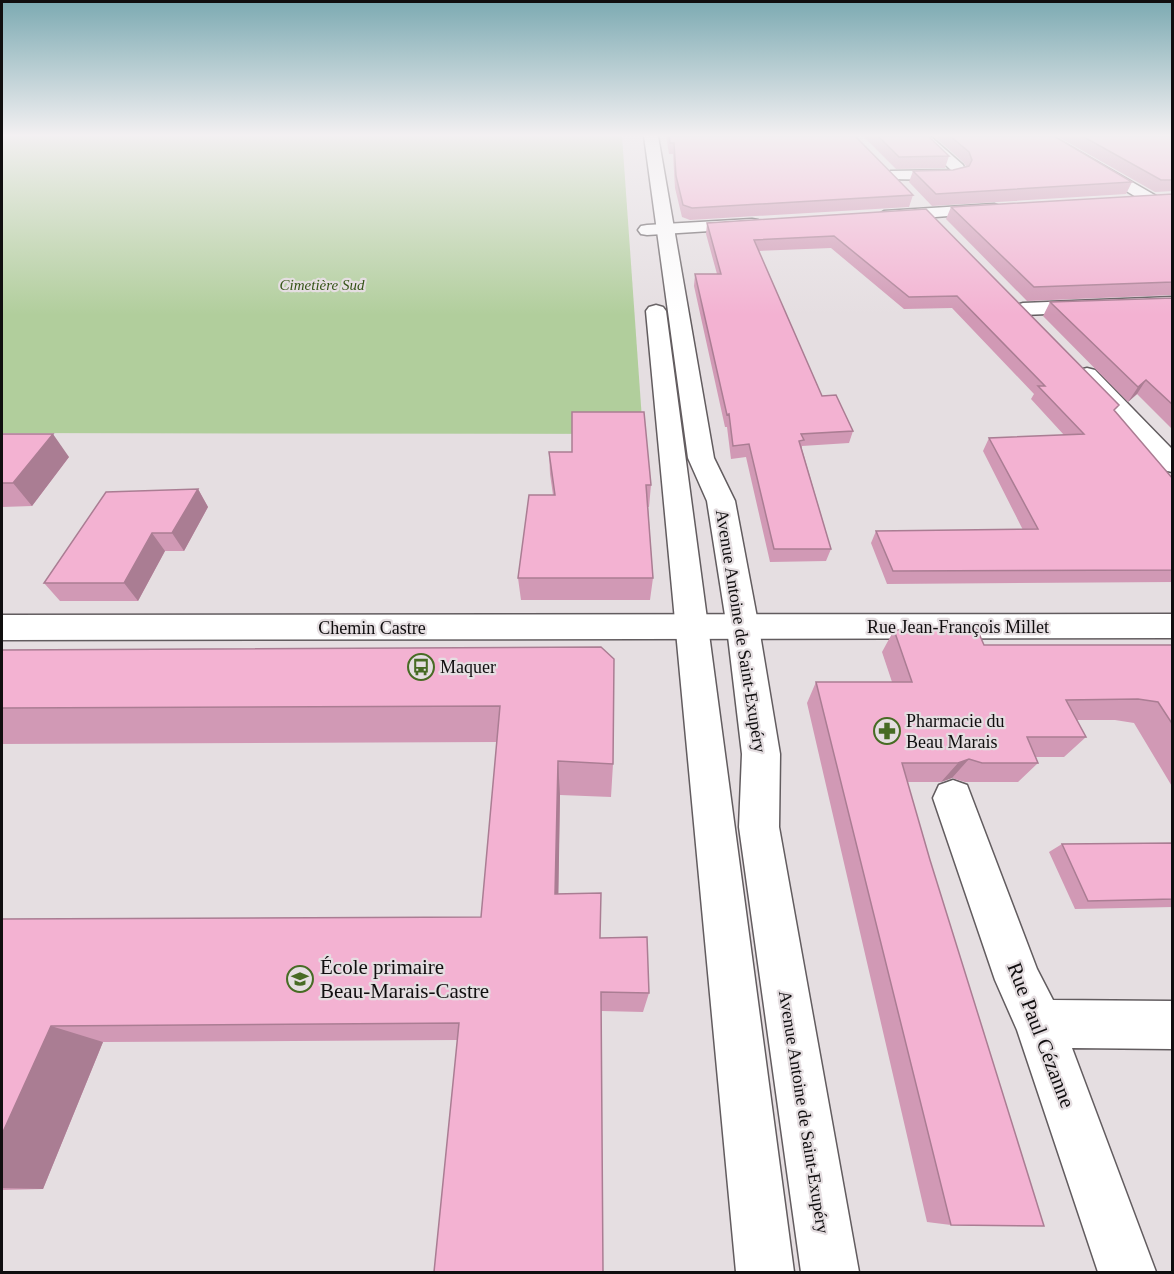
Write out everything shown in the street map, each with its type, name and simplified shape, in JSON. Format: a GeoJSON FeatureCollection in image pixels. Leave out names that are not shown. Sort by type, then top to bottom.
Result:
{"type":"FeatureCollection","features":[{"type":"Feature","properties":{"kind":"street","name":"Avenue Antoine de Saint-Exupéry"},"geometry":{"type":"LineString","coordinates":[[649,195],[701,458],[721,501],[743,628],[760,745],[759,827],[830,1272]]}},
{"type":"Feature","properties":{"kind":"street","name":"Avenue Antoine de Saint-Exupéry"},"geometry":{"type":"LineString","coordinates":[[650,254],[656,229],[654,195]]}},
{"type":"Feature","properties":{"kind":"street"},"geometry":{"type":"LineString","coordinates":[[910,195],[944,229]]}},
{"type":"Feature","properties":{"kind":"street"},"geometry":{"type":"LineString","coordinates":[[1144,195],[1173,212]]}},
{"type":"Feature","properties":{"kind":"street"},"geometry":{"type":"LineString","coordinates":[[1115,201],[1173,198]]}},
{"type":"Feature","properties":{"kind":"street"},"geometry":{"type":"LineString","coordinates":[[870,217],[916,201],[1010,208]]}},
{"type":"Feature","properties":{"kind":"street"},"geometry":{"type":"LineString","coordinates":[[656,229],[765,223]]}},
{"type":"Feature","properties":{"kind":"street"},"geometry":{"type":"LineString","coordinates":[[654,289],[765,1272]]}},
{"type":"Feature","properties":{"kind":"street"},"geometry":{"type":"LineString","coordinates":[[1007,293],[1040,326]]}},
{"type":"Feature","properties":{"kind":"street"},"geometry":{"type":"LineString","coordinates":[[1023,309],[1173,303]]}},
{"type":"Feature","properties":{"kind":"street"},"geometry":{"type":"LineString","coordinates":[[1073,361],[1173,464]]}},
{"type":"Feature","properties":{"kind":"street","name":"Rue Jean-François Millet"},"geometry":{"type":"LineString","coordinates":[[743,628],[1173,626]]}},
{"type":"Feature","properties":{"kind":"street","name":"Chemin Castre"},"geometry":{"type":"LineString","coordinates":[[2,628],[743,628]]}},
{"type":"Feature","properties":{"kind":"street","name":"Rue Paul Cézanne"},"geometry":{"type":"LineString","coordinates":[[953,798],[1018,980],[1039,1024],[1127,1272]]}},
{"type":"Feature","properties":{"kind":"street"},"geometry":{"type":"LineString","coordinates":[[1039,1024],[1173,1024]]}},
{"type":"Feature","properties":{"kind":"green space","name":"Cimetière Sud"},"geometry":{"type":"Polygon","coordinates":[[[2,195],[626,195],[643,434],[2,433],[2,195]]]}},
{"type":"Feature","properties":{"kind":"building"},"geometry":{"type":"Polygon","coordinates":[[[681,195],[905,195],[692,208],[683,205],[681,195]]]}},
{"type":"Feature","properties":{"kind":"building"},"geometry":{"type":"Polygon","coordinates":[[[1173,195],[1173,282],[1034,287],[951,207],[1173,195]]]}},
{"type":"Feature","properties":{"kind":"building"},"geometry":{"type":"Polygon","coordinates":[[[926,209],[1119,405],[1114,410],[1173,479],[1173,570],[893,571],[876,531],[1038,529],[989,438],[1084,434],[1038,386],[1045,386],[957,296],[909,297],[834,236],[754,240],[822,396],[836,395],[853,431],[801,434],[804,440],[799,441],[831,549],[774,549],[749,444],[733,446],[729,414],[727,415],[695,274],[721,274],[707,223],[926,209]]]}},
{"type":"Feature","properties":{"kind":"building"},"geometry":{"type":"Polygon","coordinates":[[[1173,298],[1173,405],[1146,380],[1138,387],[1050,302],[1173,298]]]}},
{"type":"Feature","properties":{"kind":"building"},"geometry":{"type":"Polygon","coordinates":[[[572,412],[644,412],[651,485],[646,485],[653,578],[518,578],[529,495],[555,495],[549,452],[572,452],[572,412]]]}},
{"type":"Feature","properties":{"kind":"building"},"geometry":{"type":"Polygon","coordinates":[[[2,434],[53,434],[13,483],[2,483],[2,434]]]}},
{"type":"Feature","properties":{"kind":"building"},"geometry":{"type":"Polygon","coordinates":[[[198,489],[172,533],[152,533],[124,583],[44,583],[106,492],[198,489]]]}},
{"type":"Feature","properties":{"kind":"building"},"geometry":{"type":"Polygon","coordinates":[[[977,629],[984,645],[1173,645],[1173,725],[1158,702],[1138,699],[1066,700],[1086,737],[1027,737],[1038,763],[982,763],[969,759],[958,763],[902,763],[1044,1226],[951,1225],[816,682],[912,682],[894,630],[977,629]]]}},
{"type":"Feature","properties":{"kind":"building"},"geometry":{"type":"Polygon","coordinates":[[[601,647],[614,659],[613,764],[558,761],[555,894],[601,893],[600,938],[647,937],[649,993],[601,992],[603,1272],[434,1272],[459,1023],[51,1026],[2,1134],[2,919],[481,917],[500,706],[2,708],[2,650],[601,647]]]}},
{"type":"Feature","properties":{"kind":"building"},"geometry":{"type":"Polygon","coordinates":[[[1173,843],[1173,899],[1088,901],[1062,844],[1173,843]]]}},
{"type":"Feature","properties":{"kind":"place","name":"Maquer"},"geometry":{"type":"Point","coordinates":[421,667]}},
{"type":"Feature","properties":{"kind":"place","name":"Pharmacie du Beau Marais"},"geometry":{"type":"Point","coordinates":[887,731]}},
{"type":"Feature","properties":{"kind":"place","name":"École primaire Beau-Marais-Castre"},"geometry":{"type":"Point","coordinates":[300,979]}}]}
